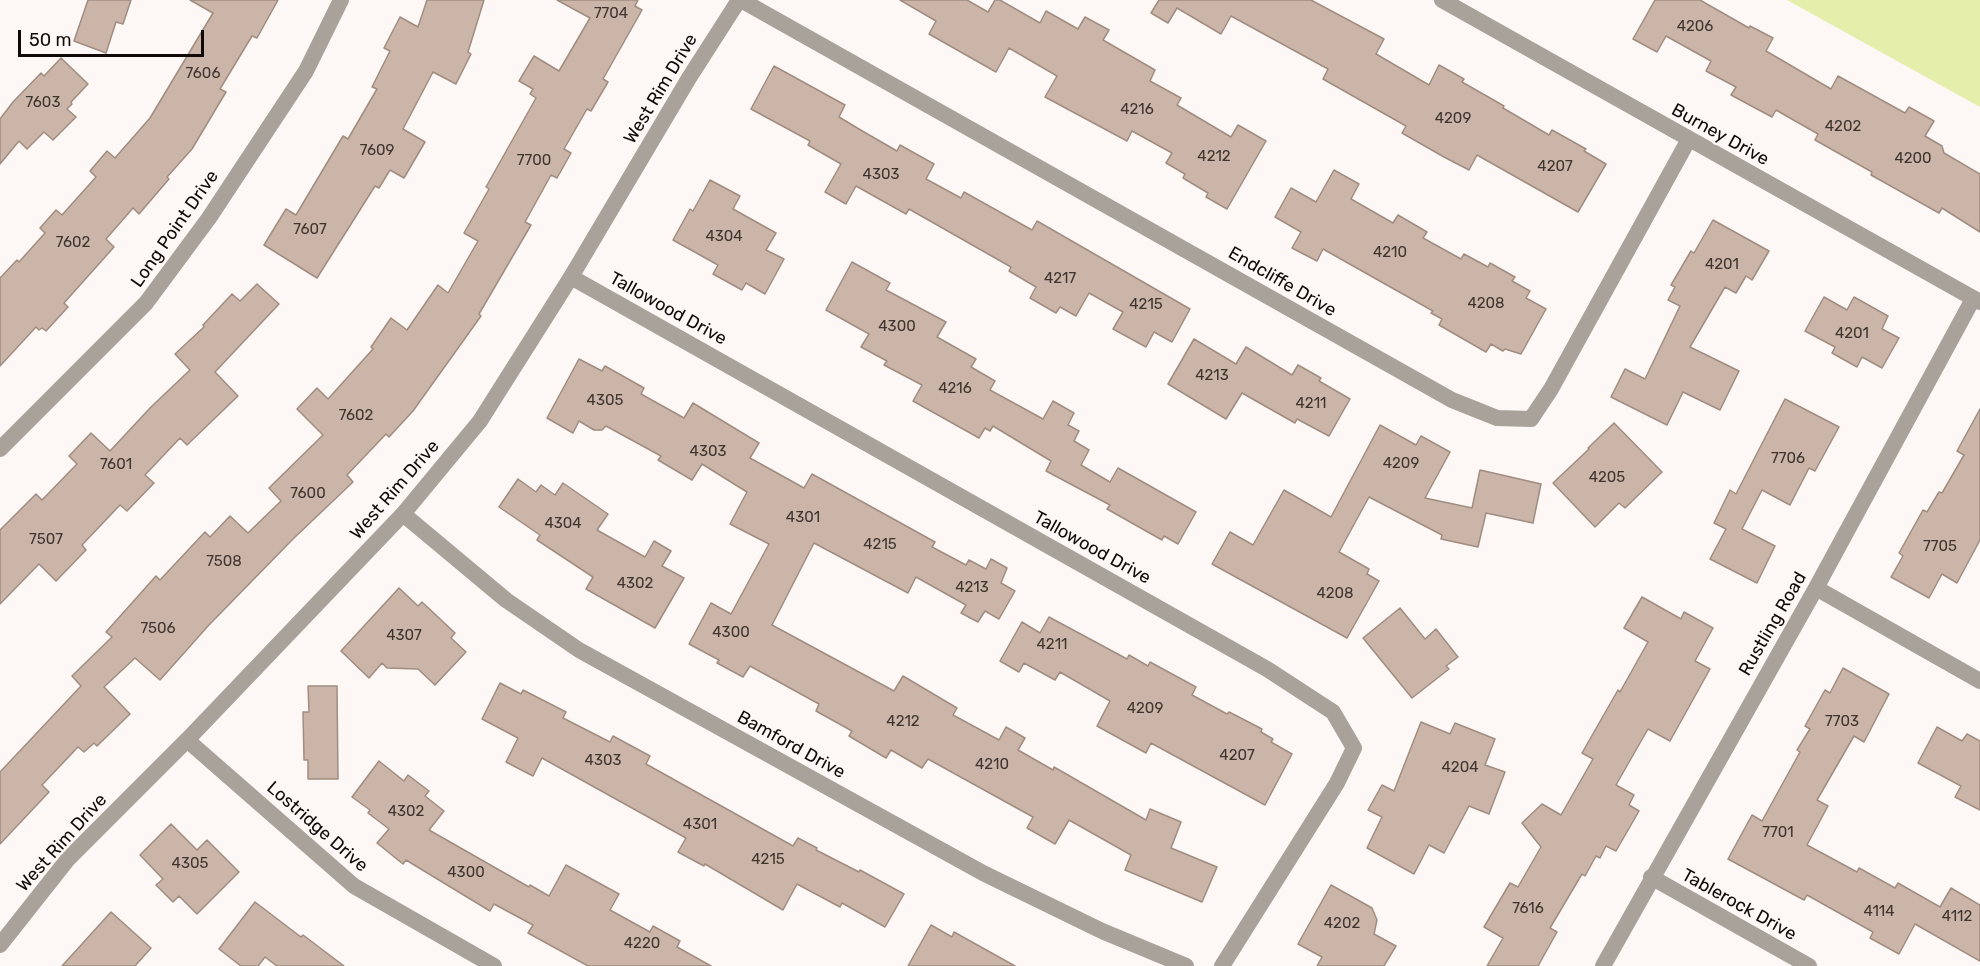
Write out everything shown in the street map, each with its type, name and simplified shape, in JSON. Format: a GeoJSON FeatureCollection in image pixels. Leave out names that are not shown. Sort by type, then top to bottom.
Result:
{"type":"FeatureCollection","features":[{"type":"Feature","properties":{"kind":"street","name":"Long Point Drive"},"geometry":{"type":"LineString","coordinates":[[0,449],[146,303],[209,218],[306,71],[341,0]]}},
{"type":"Feature","properties":{"kind":"street","name":"Endcliffe Drive"},"geometry":{"type":"LineString","coordinates":[[740,0],[1054,174],[1452,400],[1497,418],[1532,419],[1551,389],[1689,140]]}},
{"type":"Feature","properties":{"kind":"street","name":"West Rim Drive"},"geometry":{"type":"LineString","coordinates":[[0,945],[68,859],[188,740],[403,514],[480,421],[571,277],[689,78],[740,0]]}},
{"type":"Feature","properties":{"kind":"street","name":"Burney Drive"},"geometry":{"type":"LineString","coordinates":[[1442,0],[1977,301]]}},
{"type":"Feature","properties":{"kind":"street","name":"Tallowood Drive"},"geometry":{"type":"LineString","coordinates":[[571,277],[1267,669],[1333,712],[1354,748],[1337,783],[1222,966]]}},
{"type":"Feature","properties":{"kind":"street","name":"Rustling Road"},"geometry":{"type":"LineString","coordinates":[[1603,966],[1977,301]]}},
{"type":"Feature","properties":{"kind":"street","name":"Bamford Drive"},"geometry":{"type":"LineString","coordinates":[[403,514],[506,600],[579,650],[983,873],[1102,931],[1186,966]]}},
{"type":"Feature","properties":{"kind":"street"},"geometry":{"type":"LineString","coordinates":[[1816,588],[1980,681]]}},
{"type":"Feature","properties":{"kind":"street","name":"Lostridge Drive"},"geometry":{"type":"LineString","coordinates":[[188,740],[354,886],[494,966]]}},
{"type":"Feature","properties":{"kind":"street","name":"Tablerock Drive"},"geometry":{"type":"LineString","coordinates":[[1651,877],[1809,966]]}},
{"type":"Feature","properties":{"kind":"green space"},"geometry":{"type":"Polygon","coordinates":[[[1787,0],[1980,0],[1980,107],[1787,0]]]}},
{"type":"Feature","properties":{"kind":"building"},"geometry":{"type":"Polygon","coordinates":[[[88,0],[131,0],[123,24],[116,22],[106,53],[74,41],[88,0]]]}},
{"type":"Feature","properties":{"kind":"building"},"geometry":{"type":"Polygon","coordinates":[[[190,0],[278,0],[257,38],[252,36],[220,89],[226,92],[192,149],[139,214],[133,208],[106,239],[114,247],[64,303],[68,307],[46,331],[36,327],[0,366],[0,278],[17,260],[19,262],[45,233],[40,228],[56,210],[62,215],[96,177],[90,171],[107,151],[115,158],[150,118],[213,13],[190,0]]]}},
{"type":"Feature","properties":{"kind":"building"},"geometry":{"type":"Polygon","coordinates":[[[427,0],[484,0],[468,52],[471,54],[456,84],[433,72],[403,129],[425,142],[404,178],[390,170],[379,188],[375,186],[317,278],[264,245],[286,209],[296,215],[343,136],[348,139],[377,89],[372,87],[390,51],[384,48],[400,17],[418,27],[427,0]]]}},
{"type":"Feature","properties":{"kind":"building"},"geometry":{"type":"Polygon","coordinates":[[[557,0],[638,0],[635,6],[642,10],[603,79],[608,82],[591,111],[587,109],[564,149],[571,153],[557,178],[551,175],[525,222],[531,225],[479,314],[481,316],[413,411],[389,437],[386,434],[347,475],[353,482],[293,539],[208,626],[160,680],[135,658],[104,687],[130,714],[97,746],[94,743],[84,752],[78,747],[42,785],[49,792],[0,844],[0,772],[81,686],[72,676],[112,637],[106,632],[156,576],[160,580],[205,532],[210,537],[230,516],[248,533],[281,501],[269,488],[323,435],[297,409],[317,388],[328,399],[373,349],[371,347],[391,318],[407,330],[438,285],[448,293],[478,241],[464,233],[489,189],[486,187],[536,98],[530,94],[533,89],[519,81],[534,56],[559,71],[590,18],[557,0]]]}},
{"type":"Feature","properties":{"kind":"building"},"geometry":{"type":"Polygon","coordinates":[[[900,0],[967,0],[988,12],[995,0],[1000,0],[1040,23],[1046,11],[1078,29],[1085,17],[1109,30],[1103,40],[1155,70],[1150,81],[1181,98],[1177,105],[1231,137],[1238,125],[1266,141],[1227,209],[1206,197],[1208,193],[1183,178],[1185,174],[1166,163],[1172,153],[1132,131],[1127,141],[1045,97],[1057,76],[1009,48],[996,72],[929,34],[936,21],[900,0]]]}},
{"type":"Feature","properties":{"kind":"building"},"geometry":{"type":"Polygon","coordinates":[[[1159,0],[1311,0],[1384,39],[1376,54],[1429,85],[1439,65],[1464,79],[1462,82],[1504,106],[1503,108],[1549,135],[1552,130],[1586,149],[1584,151],[1606,164],[1578,212],[1477,155],[1469,170],[1444,157],[1402,133],[1406,126],[1323,79],[1328,69],[1231,16],[1221,34],[1177,8],[1168,23],[1151,13],[1159,0]]]}},
{"type":"Feature","properties":{"kind":"building"},"geometry":{"type":"Polygon","coordinates":[[[1655,0],[1700,0],[1749,28],[1750,26],[1773,38],[1766,51],[1831,89],[1838,76],[1905,113],[1909,107],[1934,121],[1925,136],[1942,146],[1944,153],[1980,174],[1980,232],[1942,208],[1939,213],[1871,175],[1872,172],[1815,140],[1818,134],[1776,110],[1772,117],[1731,95],[1736,87],[1706,71],[1711,61],[1666,36],[1657,52],[1633,39],[1655,0]]]}},
{"type":"Feature","properties":{"kind":"building"},"geometry":{"type":"Polygon","coordinates":[[[61,58],[88,84],[67,109],[76,117],[53,140],[44,132],[27,149],[19,141],[0,164],[0,119],[41,73],[44,76],[61,58]]]}},
{"type":"Feature","properties":{"kind":"building"},"geometry":{"type":"Polygon","coordinates":[[[774,66],[845,105],[839,117],[897,151],[900,145],[934,164],[926,179],[961,198],[964,192],[1032,230],[1037,221],[1190,309],[1172,342],[1154,332],[1146,347],[1113,329],[1123,312],[1089,293],[1076,316],[1060,307],[1056,313],[1030,298],[1036,287],[1009,271],[1011,267],[909,209],[906,214],[856,186],[846,204],[825,192],[841,164],[808,145],[810,141],[751,109],[774,66]]]}},
{"type":"Feature","properties":{"kind":"building"},"geometry":{"type":"Polygon","coordinates":[[[1334,170],[1359,184],[1351,199],[1393,223],[1398,215],[1427,232],[1423,238],[1461,259],[1464,254],[1488,267],[1490,263],[1515,277],[1512,281],[1530,291],[1526,298],[1546,309],[1521,354],[1505,349],[1503,351],[1491,344],[1486,352],[1439,325],[1442,319],[1431,313],[1433,311],[1323,249],[1317,261],[1292,248],[1301,232],[1275,217],[1291,188],[1316,202],[1334,170]]]}},
{"type":"Feature","properties":{"kind":"building"},"geometry":{"type":"Polygon","coordinates":[[[710,180],[740,196],[733,209],[776,233],[766,250],[784,259],[765,294],[746,283],[742,290],[713,274],[718,265],[673,240],[690,209],[693,211],[710,180]]]}},
{"type":"Feature","properties":{"kind":"building"},"geometry":{"type":"Polygon","coordinates":[[[1713,220],[1769,251],[1752,280],[1746,276],[1736,293],[1725,287],[1690,347],[1739,371],[1720,410],[1683,392],[1667,425],[1611,397],[1625,369],[1645,379],[1680,306],[1668,300],[1675,287],[1671,285],[1691,251],[1694,253],[1713,220]]]}},
{"type":"Feature","properties":{"kind":"building"},"geometry":{"type":"Polygon","coordinates":[[[852,262],[890,283],[886,290],[946,322],[937,337],[976,359],[971,367],[995,381],[990,390],[1043,419],[1053,401],[1074,413],[1068,425],[1079,431],[1074,441],[1089,450],[1081,465],[1110,482],[1118,468],[1196,512],[1178,544],[1164,536],[1162,540],[1107,509],[1110,505],[1046,471],[1051,461],[993,426],[990,431],[985,428],[979,438],[913,401],[922,385],[884,365],[887,361],[861,347],[869,334],[826,310],[852,262]]]}},
{"type":"Feature","properties":{"kind":"building"},"geometry":{"type":"Polygon","coordinates":[[[257,284],[279,304],[215,372],[238,396],[187,445],[180,438],[145,475],[154,483],[127,511],[120,505],[82,545],[86,550],[56,581],[39,564],[0,604],[0,530],[36,494],[42,500],[77,464],[69,456],[91,433],[110,451],[190,370],[175,354],[204,327],[203,325],[232,294],[240,301],[257,284]]]}},
{"type":"Feature","properties":{"kind":"building"},"geometry":{"type":"Polygon","coordinates":[[[1824,297],[1847,310],[1854,297],[1888,316],[1882,329],[1899,338],[1882,368],[1862,357],[1857,367],[1832,353],[1835,347],[1805,331],[1824,297]]]}},
{"type":"Feature","properties":{"kind":"building"},"geometry":{"type":"Polygon","coordinates":[[[1194,339],[1236,364],[1246,347],[1292,375],[1298,365],[1321,378],[1319,381],[1350,399],[1329,436],[1297,419],[1295,423],[1242,393],[1226,419],[1168,384],[1194,339]]]}},
{"type":"Feature","properties":{"kind":"building"},"geometry":{"type":"Polygon","coordinates":[[[579,359],[602,371],[605,366],[644,388],[641,394],[684,418],[693,403],[759,443],[750,458],[804,488],[812,474],[935,542],[932,547],[966,565],[969,560],[986,569],[991,559],[1007,568],[1001,583],[1015,591],[999,619],[985,611],[978,622],[961,613],[966,605],[916,577],[908,593],[814,543],[772,625],[894,691],[903,676],[957,708],[953,715],[999,740],[1006,727],[1025,738],[1018,750],[1053,770],[1054,767],[1146,820],[1150,809],[1181,822],[1171,848],[1217,867],[1202,902],[1125,870],[1131,855],[1069,820],[1055,844],[1027,828],[1033,817],[928,759],[922,768],[891,750],[886,758],[849,736],[852,731],[816,711],[819,704],[750,666],[743,677],[717,663],[719,660],[689,644],[711,603],[731,614],[769,544],[730,524],[747,492],[702,464],[692,480],[658,460],[661,456],[606,426],[602,430],[594,430],[579,421],[573,433],[547,418],[579,359]]]}},
{"type":"Feature","properties":{"kind":"building"},"geometry":{"type":"Polygon","coordinates":[[[1785,399],[1839,427],[1815,471],[1809,468],[1790,505],[1762,490],[1742,529],[1775,546],[1757,583],[1710,559],[1726,529],[1714,523],[1730,490],[1736,494],[1785,399]]]}},
{"type":"Feature","properties":{"kind":"building"},"geometry":{"type":"Polygon","coordinates":[[[1980,409],[1980,540],[1957,583],[1942,574],[1929,598],[1891,577],[1903,556],[1899,553],[1923,510],[1927,512],[1939,492],[1942,493],[1964,455],[1957,451],[1980,409]]]}},
{"type":"Feature","properties":{"kind":"building"},"geometry":{"type":"Polygon","coordinates":[[[1614,423],[1662,472],[1625,508],[1619,503],[1595,527],[1553,483],[1614,423]]]}},
{"type":"Feature","properties":{"kind":"building"},"geometry":{"type":"Polygon","coordinates":[[[1380,425],[1416,445],[1421,436],[1450,452],[1425,498],[1472,508],[1480,470],[1541,484],[1533,523],[1486,513],[1478,547],[1441,539],[1442,535],[1369,497],[1339,552],[1369,569],[1367,574],[1379,581],[1347,638],[1212,564],[1230,532],[1253,545],[1284,490],[1331,517],[1380,425]]]}},
{"type":"Feature","properties":{"kind":"building"},"geometry":{"type":"Polygon","coordinates":[[[518,479],[536,492],[541,485],[555,495],[563,483],[608,514],[597,530],[645,557],[654,541],[671,551],[662,566],[684,578],[655,628],[586,589],[593,577],[537,540],[540,535],[499,507],[518,479]]]}},
{"type":"Feature","properties":{"kind":"building"},"geometry":{"type":"Polygon","coordinates":[[[399,588],[418,606],[422,602],[455,633],[451,638],[466,652],[435,685],[418,669],[387,668],[382,663],[369,678],[341,651],[399,588]]]}},
{"type":"Feature","properties":{"kind":"building"},"geometry":{"type":"Polygon","coordinates":[[[1642,597],[1681,619],[1684,612],[1713,628],[1695,661],[1710,669],[1670,741],[1648,729],[1616,785],[1634,795],[1629,805],[1639,811],[1616,851],[1606,846],[1600,858],[1596,856],[1585,876],[1582,874],[1550,928],[1557,932],[1538,966],[1487,966],[1503,938],[1484,927],[1510,883],[1518,887],[1541,847],[1522,823],[1542,804],[1561,815],[1593,759],[1582,753],[1648,642],[1624,628],[1642,597]]]}},
{"type":"Feature","properties":{"kind":"building"},"geometry":{"type":"Polygon","coordinates":[[[1400,608],[1425,639],[1436,629],[1458,657],[1446,666],[1449,669],[1412,698],[1363,638],[1400,608]]]}},
{"type":"Feature","properties":{"kind":"building"},"geometry":{"type":"Polygon","coordinates":[[[1049,617],[1127,659],[1129,655],[1148,666],[1150,662],[1196,687],[1192,695],[1262,729],[1261,732],[1273,739],[1271,742],[1292,754],[1265,805],[1151,743],[1146,753],[1097,726],[1110,701],[1060,672],[1055,680],[1024,663],[1019,672],[1000,661],[1022,622],[1040,633],[1049,617]]]}},
{"type":"Feature","properties":{"kind":"building"},"geometry":{"type":"Polygon","coordinates":[[[1843,668],[1889,694],[1864,742],[1854,736],[1817,800],[1828,806],[1807,845],[1857,872],[1859,868],[1895,888],[1898,883],[1940,907],[1951,888],[1980,905],[1980,961],[1915,924],[1899,954],[1870,938],[1873,932],[1807,895],[1804,900],[1728,859],[1752,815],[1762,821],[1800,752],[1797,750],[1810,729],[1805,726],[1825,690],[1830,693],[1843,668]]]}},
{"type":"Feature","properties":{"kind":"building"},"geometry":{"type":"Polygon","coordinates":[[[500,683],[521,694],[523,690],[566,712],[563,718],[610,742],[613,736],[650,756],[646,764],[793,846],[798,838],[817,848],[816,850],[904,894],[885,927],[842,903],[840,907],[797,884],[783,910],[705,864],[704,866],[678,852],[686,838],[542,758],[533,776],[506,762],[518,738],[482,719],[500,683]]]}},
{"type":"Feature","properties":{"kind":"building"},"geometry":{"type":"Polygon","coordinates":[[[308,686],[337,686],[338,779],[308,779],[308,760],[304,760],[303,712],[309,712],[308,686]]]}},
{"type":"Feature","properties":{"kind":"building"},"geometry":{"type":"Polygon","coordinates":[[[1421,722],[1450,734],[1455,723],[1495,739],[1485,765],[1505,772],[1489,814],[1469,806],[1444,853],[1429,845],[1414,874],[1367,848],[1382,817],[1368,810],[1382,785],[1394,791],[1421,722]]]}},
{"type":"Feature","properties":{"kind":"building"},"geometry":{"type":"Polygon","coordinates":[[[1937,727],[1962,741],[1967,734],[1980,741],[1980,810],[1955,797],[1961,786],[1918,763],[1937,727]]]}},
{"type":"Feature","properties":{"kind":"building"},"geometry":{"type":"Polygon","coordinates":[[[379,761],[404,781],[408,775],[429,791],[425,796],[444,811],[429,830],[549,896],[566,865],[619,894],[610,910],[650,932],[653,926],[680,941],[677,947],[711,966],[588,966],[528,933],[533,925],[494,904],[490,911],[406,860],[403,864],[377,843],[389,829],[368,813],[370,810],[352,797],[379,761]]]}},
{"type":"Feature","properties":{"kind":"building"},"geometry":{"type":"Polygon","coordinates":[[[171,824],[197,850],[207,840],[239,872],[197,914],[179,896],[173,902],[156,885],[163,879],[140,855],[171,824]]]}},
{"type":"Feature","properties":{"kind":"building"},"geometry":{"type":"Polygon","coordinates":[[[1331,885],[1372,908],[1377,920],[1374,934],[1396,946],[1384,966],[1317,966],[1322,957],[1298,944],[1331,885]]]}},
{"type":"Feature","properties":{"kind":"building"},"geometry":{"type":"Polygon","coordinates":[[[255,902],[344,966],[277,966],[265,957],[258,966],[241,966],[219,949],[255,902]]]}},
{"type":"Feature","properties":{"kind":"building"},"geometry":{"type":"Polygon","coordinates":[[[111,912],[151,948],[135,966],[62,966],[111,912]]]}},
{"type":"Feature","properties":{"kind":"building"},"geometry":{"type":"Polygon","coordinates":[[[931,925],[952,937],[954,932],[1015,966],[908,966],[931,925]]]}}]}
